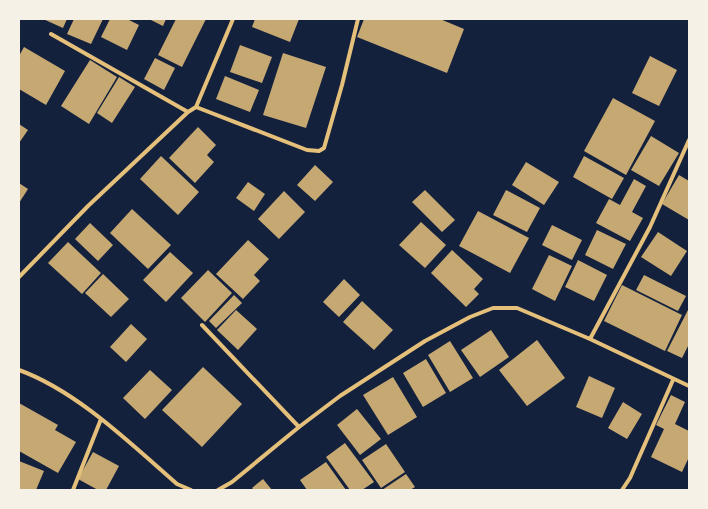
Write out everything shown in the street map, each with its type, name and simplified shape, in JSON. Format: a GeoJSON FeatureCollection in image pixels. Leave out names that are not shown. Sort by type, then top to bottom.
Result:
{"type":"FeatureCollection","features":[{"type":"Feature","properties":{"kind":"street"},"geometry":{"type":"LineString","coordinates":[[19,277],[88,206],[188,112],[196,107],[233,19]]}},
{"type":"Feature","properties":{"kind":"street"},"geometry":{"type":"LineString","coordinates":[[196,107],[307,150],[319,152],[324,148],[358,19]]}},
{"type":"Feature","properties":{"kind":"street"},"geometry":{"type":"LineString","coordinates":[[51,34],[188,112]]}},
{"type":"Feature","properties":{"kind":"street"},"geometry":{"type":"LineString","coordinates":[[590,339],[650,227],[689,140]]}},
{"type":"Feature","properties":{"kind":"street"},"geometry":{"type":"LineString","coordinates":[[218,490],[232,482],[299,426],[340,396],[425,341],[470,317],[493,308],[517,308],[590,339],[673,380],[689,386]]}},
{"type":"Feature","properties":{"kind":"street"},"geometry":{"type":"LineString","coordinates":[[202,325],[299,426]]}},
{"type":"Feature","properties":{"kind":"street"},"geometry":{"type":"LineString","coordinates":[[19,370],[51,385],[101,419],[178,484],[191,490]]}},
{"type":"Feature","properties":{"kind":"street"},"geometry":{"type":"LineString","coordinates":[[622,490],[630,478],[673,380]]}},
{"type":"Feature","properties":{"kind":"street"},"geometry":{"type":"LineString","coordinates":[[73,490],[101,419]]}},
{"type":"Feature","properties":{"kind":"building"},"geometry":{"type":"Polygon","coordinates":[[[43,19],[67,19],[63,28],[43,19]]]}},
{"type":"Feature","properties":{"kind":"building"},"geometry":{"type":"Polygon","coordinates":[[[74,19],[103,19],[91,44],[67,34],[74,19]]]}},
{"type":"Feature","properties":{"kind":"building"},"geometry":{"type":"Polygon","coordinates":[[[110,19],[127,19],[139,25],[127,50],[101,37],[110,19]]]}},
{"type":"Feature","properties":{"kind":"building"},"geometry":{"type":"Polygon","coordinates":[[[149,19],[166,19],[163,26],[149,19]]]}},
{"type":"Feature","properties":{"kind":"building"},"geometry":{"type":"Polygon","coordinates":[[[176,19],[206,19],[182,67],[158,55],[176,19]]]}},
{"type":"Feature","properties":{"kind":"building"},"geometry":{"type":"Polygon","coordinates":[[[255,19],[299,19],[290,42],[252,27],[255,19]]]}},
{"type":"Feature","properties":{"kind":"building"},"geometry":{"type":"Polygon","coordinates":[[[364,19],[440,19],[464,29],[447,73],[357,37],[364,19]]]}},
{"type":"Feature","properties":{"kind":"building"},"geometry":{"type":"Polygon","coordinates":[[[240,45],[272,57],[262,83],[230,72],[240,45]]]}},
{"type":"Feature","properties":{"kind":"building"},"geometry":{"type":"Polygon","coordinates":[[[24,47],[65,71],[46,105],[19,89],[19,56],[24,47]]]}},
{"type":"Feature","properties":{"kind":"building"},"geometry":{"type":"Polygon","coordinates":[[[283,53],[326,67],[306,128],[263,115],[283,53]]]}},
{"type":"Feature","properties":{"kind":"building"},"geometry":{"type":"Polygon","coordinates":[[[650,56],[677,70],[659,106],[632,93],[650,56]]]}},
{"type":"Feature","properties":{"kind":"building"},"geometry":{"type":"Polygon","coordinates":[[[155,58],[175,68],[164,90],[144,79],[155,58]]]}},
{"type":"Feature","properties":{"kind":"building"},"geometry":{"type":"Polygon","coordinates":[[[90,60],[117,77],[89,124],[61,106],[90,60]]]}},
{"type":"Feature","properties":{"kind":"building"},"geometry":{"type":"Polygon","coordinates":[[[225,76],[259,90],[250,112],[216,99],[225,76]]]}},
{"type":"Feature","properties":{"kind":"building"},"geometry":{"type":"Polygon","coordinates":[[[119,77],[135,87],[112,123],[97,113],[119,77]]]}},
{"type":"Feature","properties":{"kind":"building"},"geometry":{"type":"Polygon","coordinates":[[[613,98],[655,121],[626,175],[584,151],[613,98]]]}},
{"type":"Feature","properties":{"kind":"building"},"geometry":{"type":"Polygon","coordinates":[[[19,124],[28,130],[19,143],[19,124]]]}},
{"type":"Feature","properties":{"kind":"building"},"geometry":{"type":"Polygon","coordinates":[[[198,127],[216,145],[207,155],[214,162],[195,183],[169,158],[198,127]]]}},
{"type":"Feature","properties":{"kind":"building"},"geometry":{"type":"Polygon","coordinates":[[[651,136],[679,153],[659,186],[631,170],[651,136]]]}},
{"type":"Feature","properties":{"kind":"building"},"geometry":{"type":"Polygon","coordinates":[[[161,156],[199,192],[178,215],[140,179],[161,156]]]}},
{"type":"Feature","properties":{"kind":"building"},"geometry":{"type":"Polygon","coordinates":[[[584,156],[624,178],[612,199],[573,177],[584,156]]]}},
{"type":"Feature","properties":{"kind":"building"},"geometry":{"type":"Polygon","coordinates":[[[526,162],[559,182],[544,205],[512,185],[526,162]]]}},
{"type":"Feature","properties":{"kind":"building"},"geometry":{"type":"Polygon","coordinates":[[[315,165],[333,182],[315,201],[297,185],[315,165]]]}},
{"type":"Feature","properties":{"kind":"building"},"geometry":{"type":"Polygon","coordinates":[[[679,175],[689,181],[689,220],[662,204],[679,175]]]}},
{"type":"Feature","properties":{"kind":"building"},"geometry":{"type":"Polygon","coordinates":[[[634,179],[646,186],[632,212],[643,218],[630,241],[596,223],[609,199],[620,205],[634,179]]]}},
{"type":"Feature","properties":{"kind":"building"},"geometry":{"type":"Polygon","coordinates":[[[248,182],[265,194],[254,211],[236,198],[248,182]]]}},
{"type":"Feature","properties":{"kind":"building"},"geometry":{"type":"Polygon","coordinates":[[[19,183],[28,189],[19,203],[19,183]]]}},
{"type":"Feature","properties":{"kind":"building"},"geometry":{"type":"Polygon","coordinates":[[[425,190],[455,220],[442,232],[412,202],[425,190]]]}},
{"type":"Feature","properties":{"kind":"building"},"geometry":{"type":"Polygon","coordinates":[[[506,190],[540,208],[527,232],[493,215],[506,190]]]}},
{"type":"Feature","properties":{"kind":"building"},"geometry":{"type":"Polygon","coordinates":[[[284,191],[305,212],[279,239],[258,219],[284,191]]]}},
{"type":"Feature","properties":{"kind":"building"},"geometry":{"type":"Polygon","coordinates":[[[132,209],[171,245],[148,269],[110,233],[132,209]]]}},
{"type":"Feature","properties":{"kind":"building"},"geometry":{"type":"Polygon","coordinates":[[[478,211],[529,238],[510,273],[459,246],[478,211]]]}},
{"type":"Feature","properties":{"kind":"building"},"geometry":{"type":"Polygon","coordinates":[[[421,222],[446,245],[425,268],[399,245],[421,222]]]}},
{"type":"Feature","properties":{"kind":"building"},"geometry":{"type":"Polygon","coordinates":[[[90,223],[113,245],[98,261],[75,239],[90,223]]]}},
{"type":"Feature","properties":{"kind":"building"},"geometry":{"type":"Polygon","coordinates":[[[552,225],[582,240],[572,260],[542,245],[552,225]]]}},
{"type":"Feature","properties":{"kind":"building"},"geometry":{"type":"Polygon","coordinates":[[[597,230],[626,244],[613,269],[585,255],[597,230]]]}},
{"type":"Feature","properties":{"kind":"building"},"geometry":{"type":"Polygon","coordinates":[[[658,232],[687,251],[671,276],[641,257],[658,232]]]}},
{"type":"Feature","properties":{"kind":"building"},"geometry":{"type":"Polygon","coordinates":[[[248,240],[269,259],[254,275],[260,281],[243,299],[216,274],[248,240]]]}},
{"type":"Feature","properties":{"kind":"building"},"geometry":{"type":"Polygon","coordinates":[[[68,242],[101,273],[82,294],[48,263],[68,242]]]}},
{"type":"Feature","properties":{"kind":"building"},"geometry":{"type":"Polygon","coordinates":[[[452,250],[483,279],[474,289],[479,294],[466,307],[431,273],[452,250]]]}},
{"type":"Feature","properties":{"kind":"building"},"geometry":{"type":"Polygon","coordinates":[[[170,252],[193,273],[166,302],[143,280],[170,252]]]}},
{"type":"Feature","properties":{"kind":"building"},"geometry":{"type":"Polygon","coordinates":[[[549,255],[572,266],[555,301],[532,289],[549,255]]]}},
{"type":"Feature","properties":{"kind":"building"},"geometry":{"type":"Polygon","coordinates":[[[578,260],[607,275],[594,301],[565,287],[578,260]]]}},
{"type":"Feature","properties":{"kind":"building"},"geometry":{"type":"Polygon","coordinates":[[[208,270],[232,293],[205,322],[181,298],[208,270]]]}},
{"type":"Feature","properties":{"kind":"building"},"geometry":{"type":"Polygon","coordinates":[[[103,274],[129,299],[111,317],[85,293],[103,274]]]}},
{"type":"Feature","properties":{"kind":"building"},"geometry":{"type":"Polygon","coordinates":[[[644,275],[686,296],[678,311],[636,290],[644,275]]]}},
{"type":"Feature","properties":{"kind":"building"},"geometry":{"type":"Polygon","coordinates":[[[344,279],[360,295],[339,317],[323,302],[344,279]]]}},
{"type":"Feature","properties":{"kind":"building"},"geometry":{"type":"Polygon","coordinates":[[[622,285],[682,315],[665,351],[604,321],[622,285]]]}},
{"type":"Feature","properties":{"kind":"building"},"geometry":{"type":"Polygon","coordinates":[[[234,295],[242,303],[216,328],[209,321],[234,295]]]}},
{"type":"Feature","properties":{"kind":"building"},"geometry":{"type":"Polygon","coordinates":[[[362,301],[393,330],[374,350],[343,322],[362,301]]]}},
{"type":"Feature","properties":{"kind":"building"},"geometry":{"type":"Polygon","coordinates":[[[689,308],[689,344],[682,358],[667,351],[689,308]]]}},
{"type":"Feature","properties":{"kind":"building"},"geometry":{"type":"Polygon","coordinates":[[[236,310],[257,329],[238,350],[217,330],[236,310]]]}},
{"type":"Feature","properties":{"kind":"building"},"geometry":{"type":"Polygon","coordinates":[[[131,324],[147,339],[126,362],[110,347],[131,324]]]}},
{"type":"Feature","properties":{"kind":"building"},"geometry":{"type":"Polygon","coordinates":[[[491,330],[509,357],[480,377],[461,350],[491,330]]]}},
{"type":"Feature","properties":{"kind":"building"},"geometry":{"type":"Polygon","coordinates":[[[537,340],[565,378],[527,406],[499,370],[537,340]]]}},
{"type":"Feature","properties":{"kind":"building"},"geometry":{"type":"Polygon","coordinates":[[[450,341],[473,378],[450,392],[428,355],[450,341]]]}},
{"type":"Feature","properties":{"kind":"building"},"geometry":{"type":"Polygon","coordinates":[[[426,359],[446,393],[423,407],[403,373],[426,359]]]}},
{"type":"Feature","properties":{"kind":"building"},"geometry":{"type":"Polygon","coordinates":[[[203,367],[242,404],[202,447],[162,410],[203,367]]]}},
{"type":"Feature","properties":{"kind":"building"},"geometry":{"type":"Polygon","coordinates":[[[150,370],[172,390],[145,419],[123,398],[150,370]]]}},
{"type":"Feature","properties":{"kind":"building"},"geometry":{"type":"Polygon","coordinates":[[[589,376],[615,388],[602,418],[576,407],[589,376]]]}},
{"type":"Feature","properties":{"kind":"building"},"geometry":{"type":"Polygon","coordinates":[[[393,377],[417,417],[388,435],[363,395],[393,377]]]}},
{"type":"Feature","properties":{"kind":"building"},"geometry":{"type":"Polygon","coordinates":[[[671,395],[685,402],[675,424],[689,431],[689,457],[682,472],[651,457],[664,429],[656,425],[671,395]]]}},
{"type":"Feature","properties":{"kind":"building"},"geometry":{"type":"Polygon","coordinates":[[[623,402],[642,414],[627,439],[608,428],[623,402]]]}},
{"type":"Feature","properties":{"kind":"building"},"geometry":{"type":"Polygon","coordinates":[[[19,403],[58,425],[55,430],[76,442],[58,473],[19,451],[19,403]]]}},
{"type":"Feature","properties":{"kind":"building"},"geometry":{"type":"Polygon","coordinates":[[[357,409],[381,439],[360,455],[337,425],[357,409]]]}},
{"type":"Feature","properties":{"kind":"building"},"geometry":{"type":"Polygon","coordinates":[[[345,443],[374,482],[362,490],[350,490],[326,457],[345,443]]]}},
{"type":"Feature","properties":{"kind":"building"},"geometry":{"type":"Polygon","coordinates":[[[386,444],[405,472],[381,488],[362,460],[386,444]]]}},
{"type":"Feature","properties":{"kind":"building"},"geometry":{"type":"Polygon","coordinates":[[[93,452],[119,466],[106,490],[98,490],[78,479],[93,452]]]}},
{"type":"Feature","properties":{"kind":"building"},"geometry":{"type":"Polygon","coordinates":[[[19,461],[44,471],[36,490],[19,490],[19,461]]]}},
{"type":"Feature","properties":{"kind":"building"},"geometry":{"type":"Polygon","coordinates":[[[326,462],[346,490],[307,490],[300,480],[326,462]]]}},
{"type":"Feature","properties":{"kind":"building"},"geometry":{"type":"Polygon","coordinates":[[[406,474],[415,487],[410,490],[382,490],[406,474]]]}},
{"type":"Feature","properties":{"kind":"building"},"geometry":{"type":"Polygon","coordinates":[[[263,479],[272,490],[254,490],[252,488],[263,479]]]}}]}
